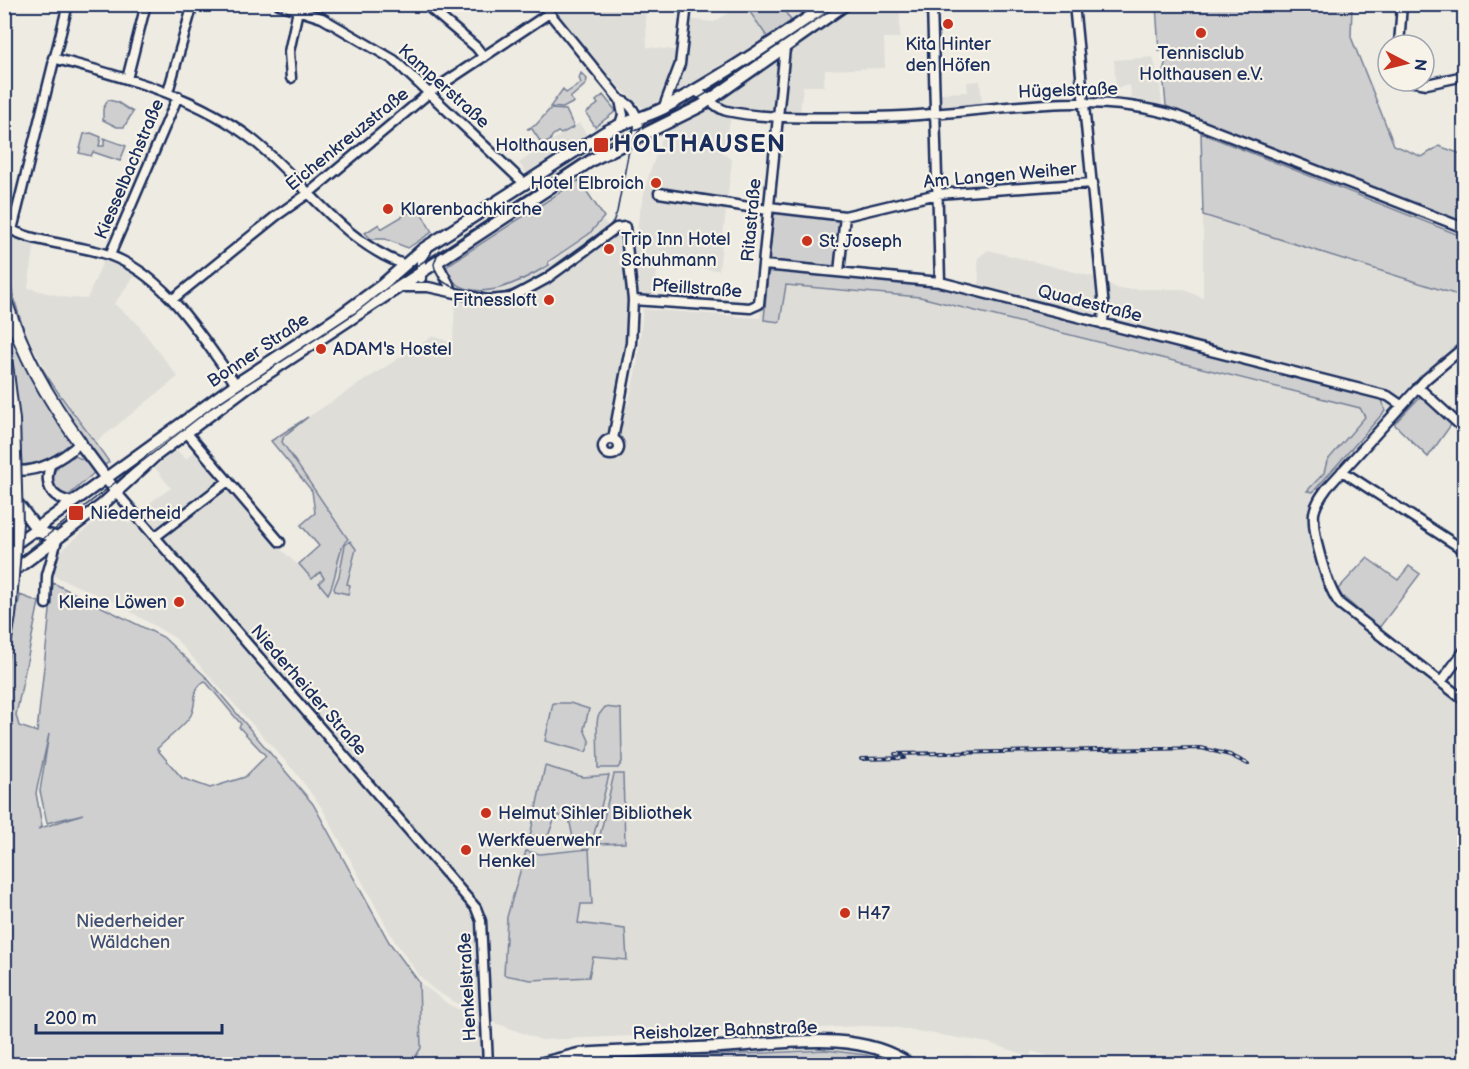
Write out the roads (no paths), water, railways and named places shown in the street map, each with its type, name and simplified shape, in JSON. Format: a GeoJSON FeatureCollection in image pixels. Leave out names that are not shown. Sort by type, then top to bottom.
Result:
{"type":"FeatureCollection","features":[{"type":"Feature","properties":{"kind":"highway"},"geometry":{"type":"LineString","coordinates":[[4,298],[23,351],[76,447]]}},
{"type":"Feature","properties":{"kind":"highway"},"geometry":{"type":"LineString","coordinates":[[4,349],[13,420],[16,523],[9,616],[4,645]]}},
{"type":"Feature","properties":{"kind":"main road","name":"Bonner Straße"},"geometry":{"type":"LineString","coordinates":[[4,552],[236,384],[334,320],[382,285],[403,264],[620,123],[663,109],[730,71],[828,4]]}},
{"type":"Feature","properties":{"kind":"main road","name":"Bonner Straße"},"geometry":{"type":"LineString","coordinates":[[4,578],[117,493],[142,468],[186,432],[248,387],[338,329],[396,287],[593,160],[710,100],[746,72],[771,58],[846,4]]}},
{"type":"Feature","properties":{"kind":"main road"},"geometry":{"type":"LineString","coordinates":[[785,48],[785,37],[793,28]]}},
{"type":"Feature","properties":{"kind":"main road"},"geometry":{"type":"LineString","coordinates":[[505,197],[515,202],[509,214]]}},
{"type":"Feature","properties":{"kind":"main road"},"geometry":{"type":"LineString","coordinates":[[76,447],[91,457],[117,493]]}},
{"type":"Feature","properties":{"kind":"main road"},"geometry":{"type":"LineString","coordinates":[[4,486],[36,527],[44,549]]}},
{"type":"Feature","properties":{"kind":"main road"},"geometry":{"type":"LineString","coordinates":[[20,505],[25,518],[21,538]]}},
{"type":"Feature","properties":{"kind":"main road"},"geometry":{"type":"LineString","coordinates":[[36,527],[58,538]]}},
{"type":"Feature","properties":{"kind":"main road","name":"Reisholzer Bahnstraße"},"geometry":{"type":"LineString","coordinates":[[539,1065],[578,1054],[826,1042],[858,1045],[882,1051],[909,1065]]}},
{"type":"Feature","properties":{"kind":"street"},"geometry":{"type":"LineString","coordinates":[[68,4],[12,230],[110,255],[146,274],[173,299],[236,384],[248,387]]}},
{"type":"Feature","properties":{"kind":"street"},"geometry":{"type":"LineString","coordinates":[[127,79],[146,4]]}},
{"type":"Feature","properties":{"kind":"street","name":"Kiesselbachstraße"},"geometry":{"type":"LineString","coordinates":[[168,92],[193,4]]}},
{"type":"Feature","properties":{"kind":"street","name":"Kamperstraße"},"geometry":{"type":"LineString","coordinates":[[279,4],[322,18],[394,60],[525,184]]}},
{"type":"Feature","properties":{"kind":"street"},"geometry":{"type":"LineString","coordinates":[[425,4],[476,47],[484,57]]}},
{"type":"Feature","properties":{"kind":"street"},"geometry":{"type":"LineString","coordinates":[[542,4],[620,100],[623,115],[620,123]]}},
{"type":"Feature","properties":{"kind":"street"},"geometry":{"type":"LineString","coordinates":[[663,109],[680,64],[687,4]]}},
{"type":"Feature","properties":{"kind":"street"},"geometry":{"type":"LineString","coordinates":[[932,4],[940,282]]}},
{"type":"Feature","properties":{"kind":"street"},"geometry":{"type":"LineString","coordinates":[[1074,4],[1105,315],[1103,324]]}},
{"type":"Feature","properties":{"kind":"street"},"geometry":{"type":"LineString","coordinates":[[1400,33],[1402,4]]}},
{"type":"Feature","properties":{"kind":"street"},"geometry":{"type":"LineString","coordinates":[[291,78],[289,52],[298,10]]}},
{"type":"Feature","properties":{"kind":"street","name":"Eichenkreuzstraße"},"geometry":{"type":"LineString","coordinates":[[173,299],[276,216],[309,193],[429,93],[548,14]]}},
{"type":"Feature","properties":{"kind":"street","name":"Ritastraße"},"geometry":{"type":"LineString","coordinates":[[757,306],[764,265],[785,48]]}},
{"type":"Feature","properties":{"kind":"street"},"geometry":{"type":"LineString","coordinates":[[53,58],[168,92],[248,136],[368,245],[388,259],[403,264]]}},
{"type":"Feature","properties":{"kind":"street"},"geometry":{"type":"LineString","coordinates":[[771,58],[779,58],[783,64]]}},
{"type":"Feature","properties":{"kind":"street"},"geometry":{"type":"LineString","coordinates":[[1436,83],[1464,76]]}},
{"type":"Feature","properties":{"kind":"street","name":"Hügelstraße"},"geometry":{"type":"LineString","coordinates":[[673,82],[676,93],[703,94],[726,111],[777,115],[875,117],[1084,103],[1131,105],[1177,116],[1464,228]]}},
{"type":"Feature","properties":{"kind":"street","name":"Kiesselbachstraße"},"geometry":{"type":"LineString","coordinates":[[110,255],[178,96]]}},
{"type":"Feature","properties":{"kind":"street"},"geometry":{"type":"LineString","coordinates":[[620,100],[626,102],[637,117],[639,132],[636,138]]}},
{"type":"Feature","properties":{"kind":"street","name":"Am Langen Weiher"},"geometry":{"type":"LineString","coordinates":[[659,193],[769,209],[845,216],[937,194],[1093,183]]}},
{"type":"Feature","properties":{"kind":"street"},"geometry":{"type":"LineString","coordinates":[[839,272],[845,216]]}},
{"type":"Feature","properties":{"kind":"street"},"geometry":{"type":"LineString","coordinates":[[396,287],[428,287],[488,300],[519,295],[557,272],[616,228],[625,227],[633,300],[629,360],[613,439]]}},
{"type":"Feature","properties":{"kind":"street"},"geometry":{"type":"LineString","coordinates":[[427,249],[421,258],[421,272],[422,282],[428,287]]}},
{"type":"Feature","properties":{"kind":"street"},"geometry":{"type":"LineString","coordinates":[[437,262],[453,292]]}},
{"type":"Feature","properties":{"kind":"street","name":"Quadestraße"},"geometry":{"type":"LineString","coordinates":[[764,265],[940,282],[1388,396],[1401,405]]}},
{"type":"Feature","properties":{"kind":"street","name":"Pfeillstraße"},"geometry":{"type":"LineString","coordinates":[[633,300],[750,308],[757,306]]}},
{"type":"Feature","properties":{"kind":"street"},"geometry":{"type":"LineString","coordinates":[[1464,347],[1443,362],[1401,405],[1319,498],[1314,514],[1317,536],[1332,591],[1348,611],[1464,700]]}},
{"type":"Feature","properties":{"kind":"street"},"geometry":{"type":"LineString","coordinates":[[1418,387],[1464,429]]}},
{"type":"Feature","properties":{"kind":"street"},"geometry":{"type":"LineString","coordinates":[[186,432],[280,542]]}},
{"type":"Feature","properties":{"kind":"street"},"geometry":{"type":"LineString","coordinates":[[4,469],[28,470],[51,464],[76,447]]}},
{"type":"Feature","properties":{"kind":"street"},"geometry":{"type":"LineString","coordinates":[[51,464],[47,479],[49,489],[57,498],[72,502]]}},
{"type":"Feature","properties":{"kind":"street"},"geometry":{"type":"LineString","coordinates":[[1342,471],[1464,550]]}},
{"type":"Feature","properties":{"kind":"street"},"geometry":{"type":"LineString","coordinates":[[155,537],[228,481]]}},
{"type":"Feature","properties":{"kind":"street","name":"Niederheider Straße"},"geometry":{"type":"LineString","coordinates":[[117,493],[476,908]]}},
{"type":"Feature","properties":{"kind":"street"},"geometry":{"type":"LineString","coordinates":[[46,604],[47,575],[51,553],[58,538]]}},
{"type":"Feature","properties":{"kind":"street"},"geometry":{"type":"LineString","coordinates":[[44,549],[47,575]]}},
{"type":"Feature","properties":{"kind":"street"},"geometry":{"type":"LineString","coordinates":[[1441,682],[1464,651]]}},
{"type":"Feature","properties":{"kind":"street","name":"Henkelstraße"},"geometry":{"type":"LineString","coordinates":[[476,908],[481,921],[488,1064]]}},
{"type":"Feature","properties":{"kind":"tram line"},"geometry":{"type":"LineString","coordinates":[[4,569],[211,408],[355,313],[409,271],[604,144],[677,111],[712,90],[840,4]]}},
{"type":"Feature","properties":{"kind":"tram line"},"geometry":{"type":"LineString","coordinates":[[439,250],[434,264],[440,278],[452,286],[471,291],[499,294],[511,291],[542,275],[576,253],[613,222],[630,145],[641,128]]}},
{"type":"Feature","properties":{"kind":"railway"},"geometry":{"type":"LineString","coordinates":[[895,754],[1201,748],[1230,755],[1248,764]]}},
{"type":"Feature","properties":{"kind":"railway"},"geometry":{"type":"LineString","coordinates":[[861,759],[905,758]]}},
{"type":"Feature","properties":{"kind":"place","name":"Kita Hinter den Höfen"},"geometry":{"type":"Point","coordinates":[948,24]}},
{"type":"Feature","properties":{"kind":"place","name":"Tennisclub Holthausen e.V."},"geometry":{"type":"Point","coordinates":[1201,33]}},
{"type":"Feature","properties":{"kind":"place","name":"Holthausen"},"geometry":{"type":"Point","coordinates":[601,145]}},
{"type":"Feature","properties":{"kind":"place","name":"Hotel Elbroich"},"geometry":{"type":"Point","coordinates":[656,183]}},
{"type":"Feature","properties":{"kind":"place","name":"Klarenbachkirche"},"geometry":{"type":"Point","coordinates":[388,209]}},
{"type":"Feature","properties":{"kind":"place","name":"St. Joseph"},"geometry":{"type":"Point","coordinates":[807,241]}},
{"type":"Feature","properties":{"kind":"place","name":"Trip Inn Hotel Schuhmann"},"geometry":{"type":"Point","coordinates":[609,249]}},
{"type":"Feature","properties":{"kind":"place","name":"Fitnessloft"},"geometry":{"type":"Point","coordinates":[549,300]}},
{"type":"Feature","properties":{"kind":"place","name":"ADAM's Hostel"},"geometry":{"type":"Point","coordinates":[321,349]}},
{"type":"Feature","properties":{"kind":"place","name":"Niederheid"},"geometry":{"type":"Point","coordinates":[76,513]}},
{"type":"Feature","properties":{"kind":"place","name":"Kleine Löwen"},"geometry":{"type":"Point","coordinates":[179,602]}},
{"type":"Feature","properties":{"kind":"place","name":"Helmut Sihler Bibliothek"},"geometry":{"type":"Point","coordinates":[486,813]}},
{"type":"Feature","properties":{"kind":"place","name":"Werkfeuerwehr Henkel"},"geometry":{"type":"Point","coordinates":[466,850]}},
{"type":"Feature","properties":{"kind":"place","name":"H47"},"geometry":{"type":"Point","coordinates":[845,913]}},
{"type":"Feature","properties":{"kind":"district","name":"HOLTHAUSEN"},"geometry":{"type":"Point","coordinates":[700,144]}},
{"type":"Feature","properties":{"kind":"park label","name":"Niederheider Wäldchen"},"geometry":{"type":"Point","coordinates":[130,931]}}]}
